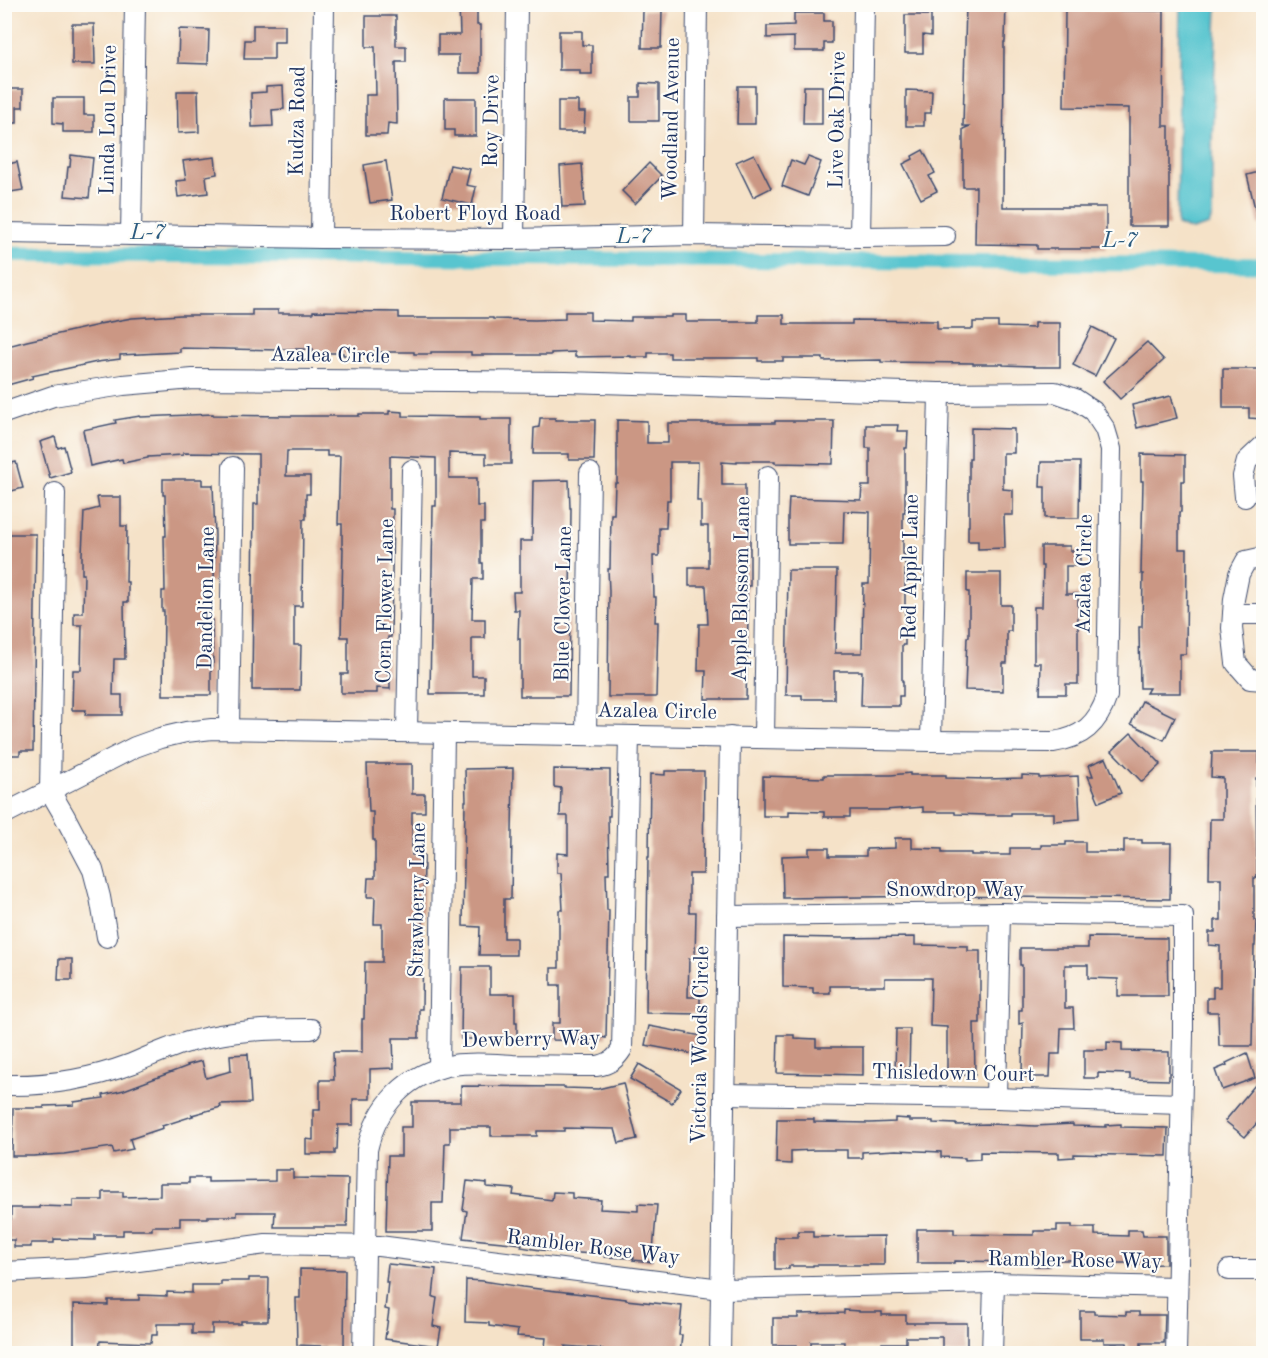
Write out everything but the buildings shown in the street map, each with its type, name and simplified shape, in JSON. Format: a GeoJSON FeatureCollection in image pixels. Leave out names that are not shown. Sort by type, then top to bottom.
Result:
{"type":"FeatureCollection","features":[{"type":"Feature","properties":{"kind":"street","name":"Linda Lou Drive"},"geometry":{"type":"LineString","coordinates":[[131,235],[135,4]]}},
{"type":"Feature","properties":{"kind":"street","name":"Kudza Road"},"geometry":{"type":"LineString","coordinates":[[321,238],[324,4]]}},
{"type":"Feature","properties":{"kind":"street","name":"Roy Drive"},"geometry":{"type":"LineString","coordinates":[[514,239],[518,4]]}},
{"type":"Feature","properties":{"kind":"street","name":"Woodland Avenue"},"geometry":{"type":"LineString","coordinates":[[694,235],[698,4]]}},
{"type":"Feature","properties":{"kind":"street","name":"Live Oak Drive"},"geometry":{"type":"LineString","coordinates":[[860,237],[864,4]]}},
{"type":"Feature","properties":{"kind":"street","name":"Robert Floyd Road"},"geometry":{"type":"LineString","coordinates":[[4,233],[514,239],[694,235],[945,236]]}},
{"type":"Feature","properties":{"kind":"street","name":"Azalea Circle"},"geometry":{"type":"LineString","coordinates":[[4,413],[53,396],[123,385],[193,379],[566,382],[939,393],[1055,392],[1065,394],[1084,404],[1100,420],[1111,449],[1107,696],[1100,714],[1088,728],[1071,738],[1053,742],[229,729],[186,732],[135,747],[4,814]]}},
{"type":"Feature","properties":{"kind":"street","name":"Red Apple Lane"},"geometry":{"type":"LineString","coordinates":[[931,741],[939,393]]}},
{"type":"Feature","properties":{"kind":"street"},"geometry":{"type":"LineString","coordinates":[[1248,497],[1243,477],[1247,460],[1263,445]]}},
{"type":"Feature","properties":{"kind":"street","name":"Dandelion Lane"},"geometry":{"type":"LineString","coordinates":[[229,729],[233,467]]}},
{"type":"Feature","properties":{"kind":"street","name":"Corn Flower Lane"},"geometry":{"type":"LineString","coordinates":[[407,732],[412,470]]}},
{"type":"Feature","properties":{"kind":"street","name":"Blue Clover Lane"},"geometry":{"type":"LineString","coordinates":[[586,735],[590,473]]}},
{"type":"Feature","properties":{"kind":"street","name":"Apple Blossom Lane"},"geometry":{"type":"LineString","coordinates":[[764,738],[768,476]]}},
{"type":"Feature","properties":{"kind":"street"},"geometry":{"type":"LineString","coordinates":[[55,493],[50,791],[93,870],[107,937]]}},
{"type":"Feature","properties":{"kind":"street"},"geometry":{"type":"LineString","coordinates":[[1263,557],[1246,561],[1239,574],[1232,628],[1236,663],[1250,679],[1263,680]]}},
{"type":"Feature","properties":{"kind":"street"},"geometry":{"type":"LineString","coordinates":[[1233,614],[1263,614]]}},
{"type":"Feature","properties":{"kind":"street","name":"Strawberry Lane"},"geometry":{"type":"LineString","coordinates":[[439,1068],[444,733]]}},
{"type":"Feature","properties":{"kind":"street","name":"Dewberry Way"},"geometry":{"type":"LineString","coordinates":[[363,1353],[366,1161],[369,1139],[384,1107],[400,1090],[419,1076],[439,1068],[466,1064],[597,1066],[608,1064],[622,1049],[629,736]]}},
{"type":"Feature","properties":{"kind":"street","name":"Victoria Woods Circle"},"geometry":{"type":"LineString","coordinates":[[720,1353],[730,738]]}},
{"type":"Feature","properties":{"kind":"street"},"geometry":{"type":"LineString","coordinates":[[996,1098],[1000,914]]}},
{"type":"Feature","properties":{"kind":"street","name":"Snowdrop Way"},"geometry":{"type":"LineString","coordinates":[[727,916],[1000,914],[1183,916],[1181,1104]]}},
{"type":"Feature","properties":{"kind":"street"},"geometry":{"type":"LineString","coordinates":[[4,1085],[46,1084],[80,1078],[123,1066],[190,1041],[226,1033],[264,1029],[311,1029]]}},
{"type":"Feature","properties":{"kind":"street","name":"Thisledown Court"},"geometry":{"type":"LineString","coordinates":[[724,1094],[996,1098],[1181,1104]]}},
{"type":"Feature","properties":{"kind":"street"},"geometry":{"type":"LineString","coordinates":[[1176,1353],[1181,1104]]}},
{"type":"Feature","properties":{"kind":"street","name":"Rambler Rose Way"},"geometry":{"type":"LineString","coordinates":[[4,1272],[86,1268],[266,1244],[364,1245],[721,1289],[994,1283],[1178,1287]]}},
{"type":"Feature","properties":{"kind":"street"},"geometry":{"type":"LineString","coordinates":[[1228,1270],[1263,1270]]}},
{"type":"Feature","properties":{"kind":"street"},"geometry":{"type":"LineString","coordinates":[[992,1353],[994,1283]]}},
{"type":"Feature","properties":{"kind":"water"},"geometry":{"type":"Polygon","coordinates":[[[1180,5],[1217,5],[1212,216],[1209,225],[1192,230],[1177,225],[1180,5]]]}},
{"type":"Feature","properties":{"kind":"waterway","name":"L-7"},"geometry":{"type":"LineString","coordinates":[[4,254],[1264,265]]}}]}
